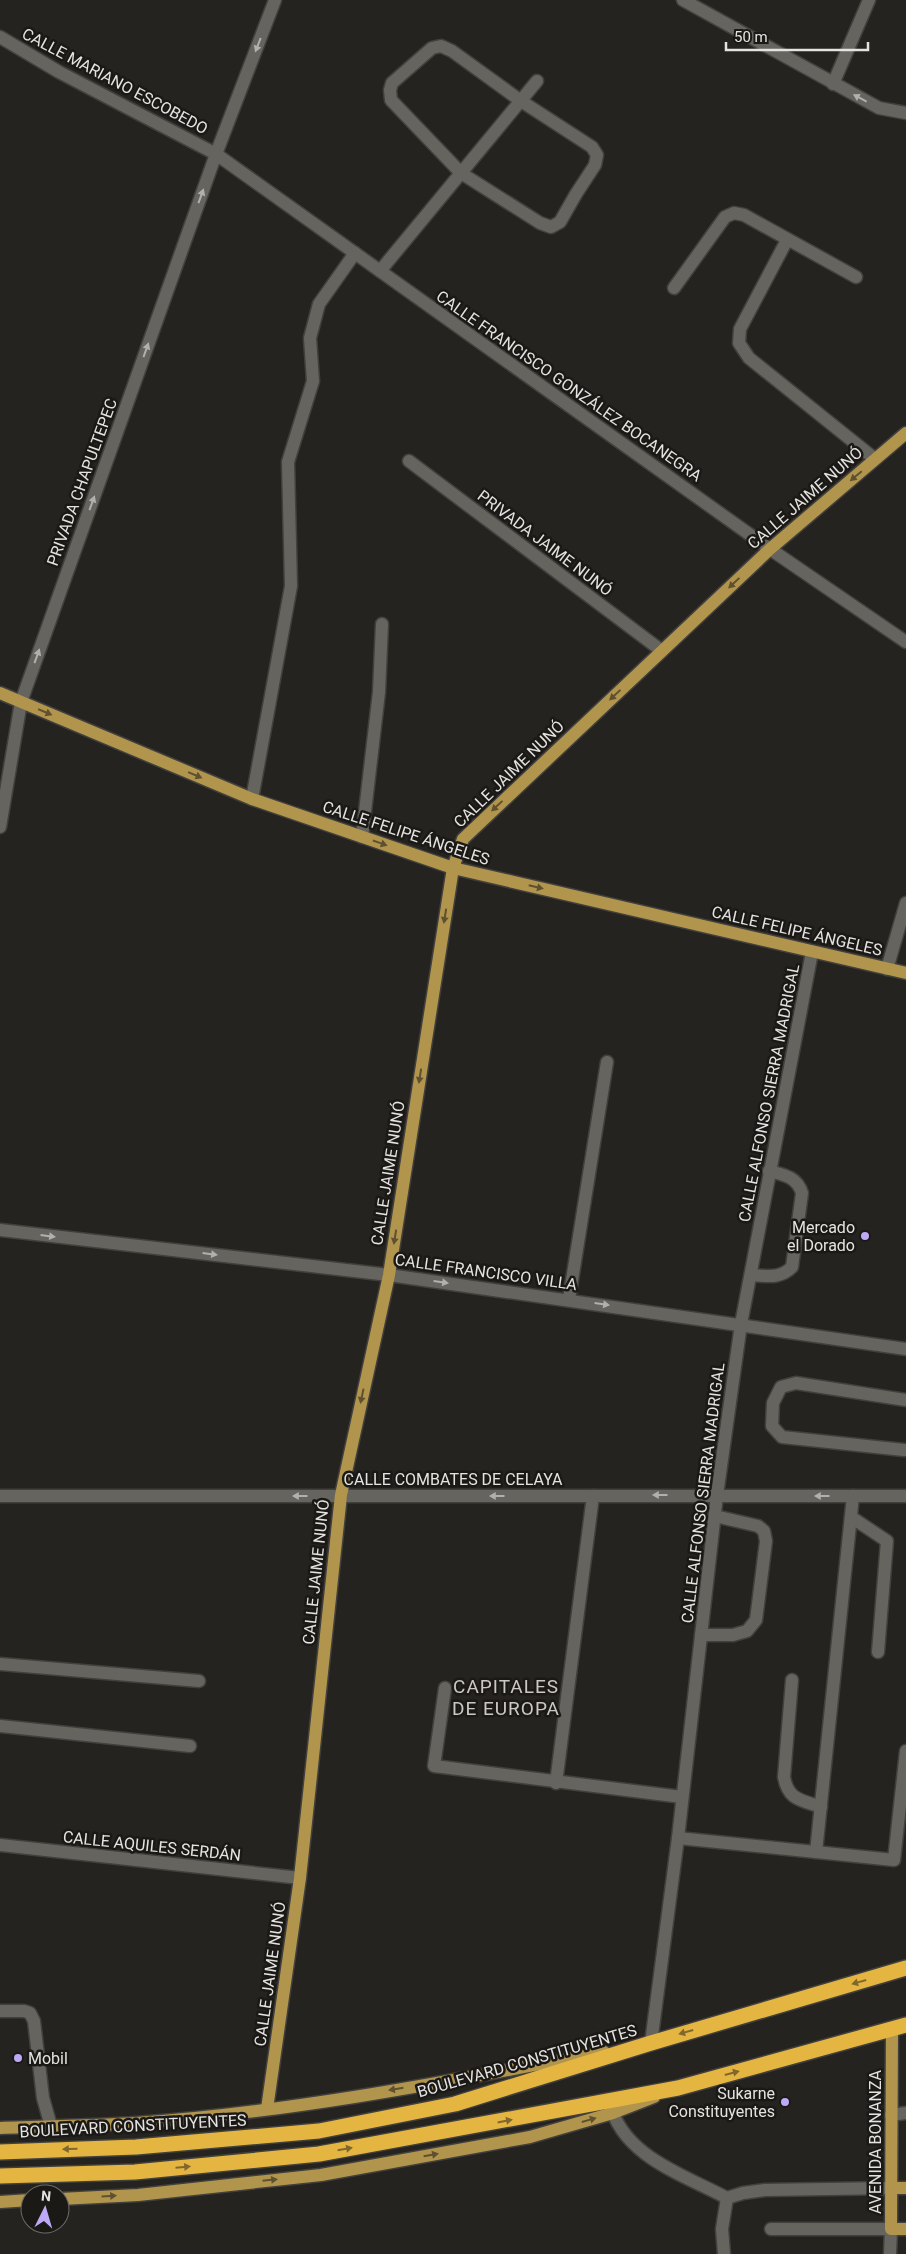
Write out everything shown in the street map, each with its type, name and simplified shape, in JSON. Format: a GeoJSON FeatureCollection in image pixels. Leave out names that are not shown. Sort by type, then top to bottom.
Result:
{"type":"FeatureCollection","features":[{"type":"Feature","properties":{"kind":"highway","name":"BOULEVARD CONSTITUYENTES"},"geometry":{"type":"LineString","coordinates":[[0,2152],[136,2147],[319,2131],[455,2104],[651,2042],[906,1968]]}},
{"type":"Feature","properties":{"kind":"highway"},"geometry":{"type":"LineString","coordinates":[[0,2176],[135,2172],[319,2154],[611,2107],[899,2027]]}},
{"type":"Feature","properties":{"kind":"main road","name":"CALLE JAIME NUNÓ"},"geometry":{"type":"LineString","coordinates":[[267,2109],[300,1878],[341,1495],[389,1275],[453,868],[463,839],[770,548],[906,433]]}},
{"type":"Feature","properties":{"kind":"main road","name":"CALLE FELIPE ÁNGELES"},"geometry":{"type":"LineString","coordinates":[[0,693],[252,799],[453,868],[906,973]]}},
{"type":"Feature","properties":{"kind":"main road","name":"AVENIDA BONANZA"},"geometry":{"type":"LineString","coordinates":[[891,2229],[891,2115],[899,2027]]}},
{"type":"Feature","properties":{"kind":"main road"},"geometry":{"type":"LineString","coordinates":[[0,2128],[136,2123],[267,2109],[451,2081],[651,2042]]}},
{"type":"Feature","properties":{"kind":"main road"},"geometry":{"type":"LineString","coordinates":[[70,2198],[138,2195],[321,2175],[530,2137],[611,2107]]}},
{"type":"Feature","properties":{"kind":"main road"},"geometry":{"type":"LineString","coordinates":[[892,2188],[906,2188]]}},
{"type":"Feature","properties":{"kind":"main road"},"geometry":{"type":"LineString","coordinates":[[0,2202],[20,2201]]}},
{"type":"Feature","properties":{"kind":"main road"},"geometry":{"type":"LineString","coordinates":[[891,2229],[906,2229]]}},
{"type":"Feature","properties":{"kind":"street","name":"PRIVADA CHAPULTEPEC"},"geometry":{"type":"LineString","coordinates":[[0,827],[21,702],[216,154],[275,0]]}},
{"type":"Feature","properties":{"kind":"street"},"geometry":{"type":"LineString","coordinates":[[683,0],[879,108],[906,113]]}},
{"type":"Feature","properties":{"kind":"street"},"geometry":{"type":"LineString","coordinates":[[833,84],[869,0]]}},
{"type":"Feature","properties":{"kind":"street","name":"CALLE MARIANO ESCOBEDO"},"geometry":{"type":"LineString","coordinates":[[0,37],[59,72],[216,154]]}},
{"type":"Feature","properties":{"kind":"street"},"geometry":{"type":"LineString","coordinates":[[441,46],[452,51],[592,147],[596,155],[595,165],[560,222],[551,226],[540,224],[462,173],[391,100],[390,90],[392,83],[432,48],[441,46]]}},
{"type":"Feature","properties":{"kind":"street"},"geometry":{"type":"LineString","coordinates":[[380,271],[537,81]]}},
{"type":"Feature","properties":{"kind":"street","name":"CALLE FRANCISCO GONZÁLEZ BOCANEGRA"},"geometry":{"type":"LineString","coordinates":[[216,154],[770,548],[906,642]]}},
{"type":"Feature","properties":{"kind":"street"},"geometry":{"type":"LineString","coordinates":[[674,288],[725,218],[734,213],[744,215],[856,277]]}},
{"type":"Feature","properties":{"kind":"street"},"geometry":{"type":"LineString","coordinates":[[788,240],[740,329],[739,343],[749,358],[875,459]]}},
{"type":"Feature","properties":{"kind":"street"},"geometry":{"type":"LineString","coordinates":[[252,799],[291,586],[288,462],[313,381],[310,338],[319,304],[355,253]]}},
{"type":"Feature","properties":{"kind":"street","name":"PRIVADA JAIME NUNÓ"},"geometry":{"type":"LineString","coordinates":[[409,461],[662,651]]}},
{"type":"Feature","properties":{"kind":"street"},"geometry":{"type":"LineString","coordinates":[[362,837],[379,692],[382,624]]}},
{"type":"Feature","properties":{"kind":"street"},"geometry":{"type":"LineString","coordinates":[[887,969],[906,903]]}},
{"type":"Feature","properties":{"kind":"street","name":"CALLE ALFONSO SIERRA MADRIGAL"},"geometry":{"type":"LineString","coordinates":[[651,2042],[678,1838],[717,1495],[741,1324],[812,952]]}},
{"type":"Feature","properties":{"kind":"street"},"geometry":{"type":"LineString","coordinates":[[569,1299],[607,1062]]}},
{"type":"Feature","properties":{"kind":"street"},"geometry":{"type":"LineString","coordinates":[[751,1275],[776,1277],[786,1273],[792,1267],[802,1193],[799,1183],[792,1178],[770,1171]]}},
{"type":"Feature","properties":{"kind":"street","name":"CALLE FRANCISCO VILLA"},"geometry":{"type":"LineString","coordinates":[[0,1230],[389,1275],[569,1299],[906,1349]]}},
{"type":"Feature","properties":{"kind":"street"},"geometry":{"type":"LineString","coordinates":[[904,1450],[782,1437],[772,1426],[773,1403],[782,1387],[796,1383],[906,1400]]}},
{"type":"Feature","properties":{"kind":"street","name":"CALLE COMBATES DE CELAYA"},"geometry":{"type":"LineString","coordinates":[[0,1496],[906,1496]]}},
{"type":"Feature","properties":{"kind":"street"},"geometry":{"type":"LineString","coordinates":[[556,1783],[593,1496]]}},
{"type":"Feature","properties":{"kind":"street"},"geometry":{"type":"LineString","coordinates":[[816,1852],[853,1496]]}},
{"type":"Feature","properties":{"kind":"street"},"geometry":{"type":"LineString","coordinates":[[701,1635],[733,1635],[747,1631],[756,1620],[766,1541],[764,1530],[758,1526],[715,1516]]}},
{"type":"Feature","properties":{"kind":"street"},"geometry":{"type":"LineString","coordinates":[[851,1517],[887,1541],[878,1652]]}},
{"type":"Feature","properties":{"kind":"street"},"geometry":{"type":"LineString","coordinates":[[0,1664],[200,1681]]}},
{"type":"Feature","properties":{"kind":"street"},"geometry":{"type":"LineString","coordinates":[[792,1680],[784,1777],[786,1790],[795,1798],[821,1807]]}},
{"type":"Feature","properties":{"kind":"street"},"geometry":{"type":"LineString","coordinates":[[445,1688],[434,1766],[556,1783],[682,1797]]}},
{"type":"Feature","properties":{"kind":"street"},"geometry":{"type":"LineString","coordinates":[[0,1726],[190,1746]]}},
{"type":"Feature","properties":{"kind":"street"},"geometry":{"type":"LineString","coordinates":[[678,1838],[894,1860],[906,1751]]}},
{"type":"Feature","properties":{"kind":"street","name":"CALLE AQUILES SERDÁN"},"geometry":{"type":"LineString","coordinates":[[0,1845],[300,1878]]}},
{"type":"Feature","properties":{"kind":"street"},"geometry":{"type":"LineString","coordinates":[[0,2012],[24,2011],[30,2013],[34,2021],[43,2098],[51,2126]]}},
{"type":"Feature","properties":{"kind":"street"},"geometry":{"type":"LineString","coordinates":[[611,2107],[624,2134],[647,2156],[728,2198],[742,2193],[765,2190],[892,2188]]}},
{"type":"Feature","properties":{"kind":"street"},"geometry":{"type":"LineString","coordinates":[[891,2115],[906,2113]]}},
{"type":"Feature","properties":{"kind":"street"},"geometry":{"type":"LineString","coordinates":[[724,2254],[722,2229],[728,2198]]}},
{"type":"Feature","properties":{"kind":"street"},"geometry":{"type":"LineString","coordinates":[[770,2229],[891,2229]]}},
{"type":"Feature","properties":{"kind":"street","name":"AVENIDA BONANZA"},"geometry":{"type":"LineString","coordinates":[[890,2254],[891,2229]]}},
{"type":"Feature","properties":{"kind":"place","name":"Mercado el Dorado"},"geometry":{"type":"Point","coordinates":[865,1236]}},
{"type":"Feature","properties":{"kind":"place","name":"Mobil"},"geometry":{"type":"Point","coordinates":[18,2058]}},
{"type":"Feature","properties":{"kind":"place","name":"Sukarne Constituyentes"},"geometry":{"type":"Point","coordinates":[785,2102]}},
{"type":"Feature","properties":{"kind":"district","name":"CAPITALES DE EUROPA"},"geometry":{"type":"Point","coordinates":[506,1697]}}]}
